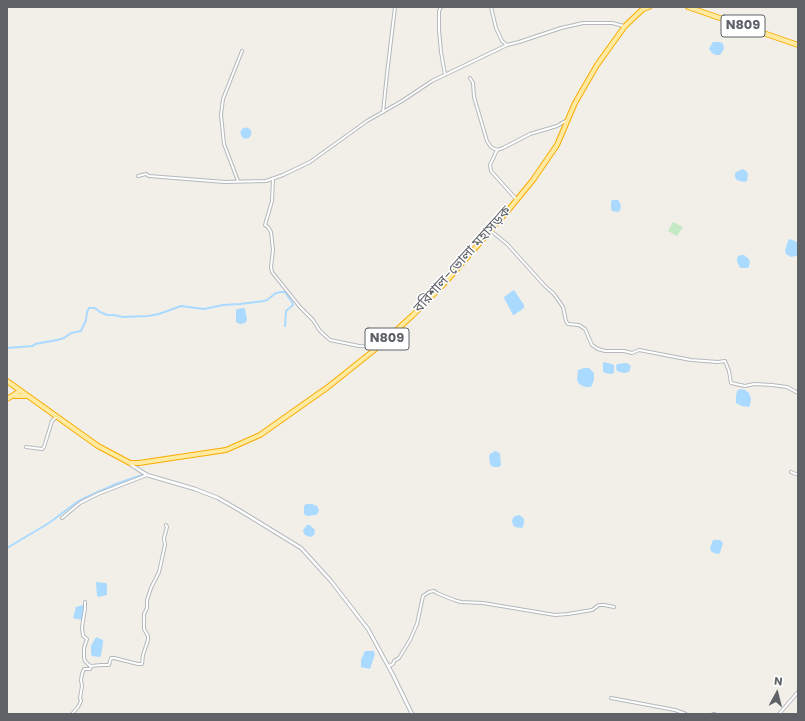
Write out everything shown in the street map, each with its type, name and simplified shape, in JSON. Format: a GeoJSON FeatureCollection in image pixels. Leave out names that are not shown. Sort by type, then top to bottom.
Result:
{"type":"FeatureCollection","features":[{"type":"Feature","properties":{"kind":"highway","name":"বরিশাল-ভোলা মহাসড়ক"},"geometry":{"type":"LineString","coordinates":[[130,463],[139,463],[226,450],[260,435],[328,387],[378,347],[444,284],[533,180],[557,144],[575,103],[597,65],[625,26],[643,9],[649,7]]}},
{"type":"Feature","properties":{"kind":"highway","name":"N809"},"geometry":{"type":"LineString","coordinates":[[688,7],[798,45]]}},
{"type":"Feature","properties":{"kind":"highway"},"geometry":{"type":"LineString","coordinates":[[7,381],[98,446],[130,463]]}},
{"type":"Feature","properties":{"kind":"highway"},"geometry":{"type":"LineString","coordinates":[[11,397],[15,391],[15,387]]}},
{"type":"Feature","properties":{"kind":"highway"},"geometry":{"type":"LineString","coordinates":[[11,397],[21,392]]}},
{"type":"Feature","properties":{"kind":"highway"},"geometry":{"type":"LineString","coordinates":[[11,397],[28,396]]}},
{"type":"Feature","properties":{"kind":"main road"},"geometry":{"type":"LineString","coordinates":[[130,463],[147,475],[195,489],[218,498],[301,548],[331,581],[363,621],[389,666],[412,714]]}},
{"type":"Feature","properties":{"kind":"street"},"geometry":{"type":"LineString","coordinates":[[383,112],[395,7]]}},
{"type":"Feature","properties":{"kind":"street"},"geometry":{"type":"LineString","coordinates":[[441,7],[439,30],[445,75]]}},
{"type":"Feature","properties":{"kind":"street"},"geometry":{"type":"LineString","coordinates":[[491,7],[496,28],[502,41],[508,45]]}},
{"type":"Feature","properties":{"kind":"street"},"geometry":{"type":"LineString","coordinates":[[138,176],[146,174],[149,176],[225,182],[266,181],[273,179],[310,162],[366,121],[402,101],[432,81],[508,45],[561,28],[583,24],[612,23],[625,26]]}},
{"type":"Feature","properties":{"kind":"street"},"geometry":{"type":"LineString","coordinates":[[238,182],[224,144],[221,116],[223,99],[242,51]]}},
{"type":"Feature","properties":{"kind":"street"},"geometry":{"type":"LineString","coordinates":[[470,78],[473,83],[474,97],[487,141],[490,147],[496,150],[530,134],[557,126],[568,120]]}},
{"type":"Feature","properties":{"kind":"street"},"geometry":{"type":"LineString","coordinates":[[496,150],[490,165],[491,171],[517,200]]}},
{"type":"Feature","properties":{"kind":"street"},"geometry":{"type":"LineString","coordinates":[[273,179],[272,201],[265,225],[271,232],[273,250],[272,272],[300,307],[313,320],[320,331],[330,340],[359,346],[378,347]]}},
{"type":"Feature","properties":{"kind":"street"},"geometry":{"type":"LineString","coordinates":[[490,231],[507,244],[554,294],[562,307],[568,324],[579,325],[585,329],[592,345],[598,349],[632,353],[639,350],[691,360],[718,362],[725,361],[729,371],[731,384],[745,386],[754,384],[772,385],[787,388],[798,393]]}},
{"type":"Feature","properties":{"kind":"street"},"geometry":{"type":"LineString","coordinates":[[26,446],[42,449],[44,447],[52,421],[56,416]]}},
{"type":"Feature","properties":{"kind":"street"},"geometry":{"type":"LineString","coordinates":[[791,472],[798,475]]}},
{"type":"Feature","properties":{"kind":"street"},"geometry":{"type":"LineString","coordinates":[[62,518],[80,503],[98,494],[147,475]]}},
{"type":"Feature","properties":{"kind":"street"},"geometry":{"type":"LineString","coordinates":[[72,714],[81,702],[80,698],[82,686],[80,680],[84,669],[90,669],[91,666],[108,666],[111,658],[142,664],[143,655],[148,640],[148,636],[144,629],[144,614],[147,608],[147,600],[151,588],[159,572],[165,545],[164,538],[167,527],[166,525]]}},
{"type":"Feature","properties":{"kind":"street"},"geometry":{"type":"LineString","coordinates":[[389,666],[399,658],[410,640],[417,624],[423,596],[429,592],[434,591],[461,602],[483,603],[562,615],[592,610],[599,605],[614,607]]}},
{"type":"Feature","properties":{"kind":"street"},"geometry":{"type":"LineString","coordinates":[[85,602],[82,627],[83,636],[87,639],[84,648],[84,658],[85,661],[91,666]]}},
{"type":"Feature","properties":{"kind":"street"},"geometry":{"type":"LineString","coordinates":[[779,714],[798,692]]}},
{"type":"Feature","properties":{"kind":"street"},"geometry":{"type":"LineString","coordinates":[[611,698],[675,710],[686,714]]}},
{"type":"Feature","properties":{"kind":"green space"},"geometry":{"type":"Polygon","coordinates":[[[673,222],[683,227],[677,236],[668,231],[673,222]]]}},
{"type":"Feature","properties":{"kind":"water"},"geometry":{"type":"Polygon","coordinates":[[[713,42],[720,42],[723,44],[724,49],[720,55],[712,53],[709,49],[713,42]]]}},
{"type":"Feature","properties":{"kind":"water"},"geometry":{"type":"Polygon","coordinates":[[[246,127],[250,129],[252,133],[250,137],[246,139],[242,137],[240,133],[242,129],[246,127]]]}},
{"type":"Feature","properties":{"kind":"water"},"geometry":{"type":"Polygon","coordinates":[[[743,169],[748,174],[747,181],[744,182],[737,180],[735,177],[735,173],[743,169]]]}},
{"type":"Feature","properties":{"kind":"water"},"geometry":{"type":"Polygon","coordinates":[[[618,200],[621,205],[620,211],[612,211],[611,201],[618,200]]]}},
{"type":"Feature","properties":{"kind":"water"},"geometry":{"type":"Polygon","coordinates":[[[790,239],[798,244],[798,255],[791,257],[786,254],[785,250],[790,239]]]}},
{"type":"Feature","properties":{"kind":"water"},"geometry":{"type":"Polygon","coordinates":[[[744,255],[749,259],[750,263],[748,268],[741,268],[739,266],[737,259],[738,256],[744,255]]]}},
{"type":"Feature","properties":{"kind":"water"},"geometry":{"type":"Polygon","coordinates":[[[514,290],[524,305],[524,308],[513,315],[504,297],[514,290]]]}},
{"type":"Feature","properties":{"kind":"water"},"geometry":{"type":"Polygon","coordinates":[[[245,309],[247,320],[245,323],[240,324],[236,322],[236,310],[245,309]]]}},
{"type":"Feature","properties":{"kind":"water"},"geometry":{"type":"Polygon","coordinates":[[[603,362],[614,365],[614,373],[605,373],[603,371],[603,362]]]}},
{"type":"Feature","properties":{"kind":"water"},"geometry":{"type":"Polygon","coordinates":[[[627,363],[631,366],[629,372],[624,373],[617,371],[617,364],[627,363]]]}},
{"type":"Feature","properties":{"kind":"water"},"geometry":{"type":"Polygon","coordinates":[[[589,368],[594,373],[594,380],[591,387],[585,387],[579,384],[577,380],[578,370],[589,368]]]}},
{"type":"Feature","properties":{"kind":"water"},"geometry":{"type":"Polygon","coordinates":[[[740,389],[749,393],[751,399],[749,407],[736,403],[737,391],[740,389]]]}},
{"type":"Feature","properties":{"kind":"water"},"geometry":{"type":"Polygon","coordinates":[[[495,451],[500,454],[501,465],[499,467],[491,466],[490,464],[489,456],[495,451]]]}},
{"type":"Feature","properties":{"kind":"water"},"geometry":{"type":"Polygon","coordinates":[[[306,504],[317,506],[319,510],[318,513],[316,515],[307,516],[304,514],[304,506],[306,504]]]}},
{"type":"Feature","properties":{"kind":"water"},"geometry":{"type":"Polygon","coordinates":[[[519,515],[524,519],[523,527],[521,528],[515,527],[512,521],[515,516],[519,515]]]}},
{"type":"Feature","properties":{"kind":"water"},"geometry":{"type":"Polygon","coordinates":[[[307,525],[310,525],[315,530],[314,535],[311,537],[304,534],[303,530],[307,525]]]}},
{"type":"Feature","properties":{"kind":"water"},"geometry":{"type":"Polygon","coordinates":[[[713,540],[720,540],[723,543],[720,553],[718,554],[711,551],[710,548],[713,540]]]}},
{"type":"Feature","properties":{"kind":"water"},"geometry":{"type":"Polygon","coordinates":[[[96,582],[106,583],[107,595],[97,596],[96,582]]]}},
{"type":"Feature","properties":{"kind":"water"},"geometry":{"type":"Polygon","coordinates":[[[84,605],[82,620],[73,618],[76,607],[84,605]]]}},
{"type":"Feature","properties":{"kind":"water"},"geometry":{"type":"Polygon","coordinates":[[[96,637],[103,640],[100,657],[92,656],[91,654],[91,646],[96,637]]]}},
{"type":"Feature","properties":{"kind":"water"},"geometry":{"type":"Polygon","coordinates":[[[365,651],[374,651],[375,654],[370,669],[361,667],[361,660],[365,651]]]}},
{"type":"Feature","properties":{"kind":"waterway"},"geometry":{"type":"LineString","coordinates":[[7,348],[33,346],[35,344],[64,338],[71,333],[81,331],[89,308],[95,308],[107,315],[123,317],[148,316],[159,314],[181,306],[204,309],[223,305],[264,301],[276,293],[281,292],[285,292],[293,305],[286,311],[285,326]]}},
{"type":"Feature","properties":{"kind":"waterway"},"geometry":{"type":"LineString","coordinates":[[7,548],[49,523],[77,502],[116,484],[142,475]]}}]}
